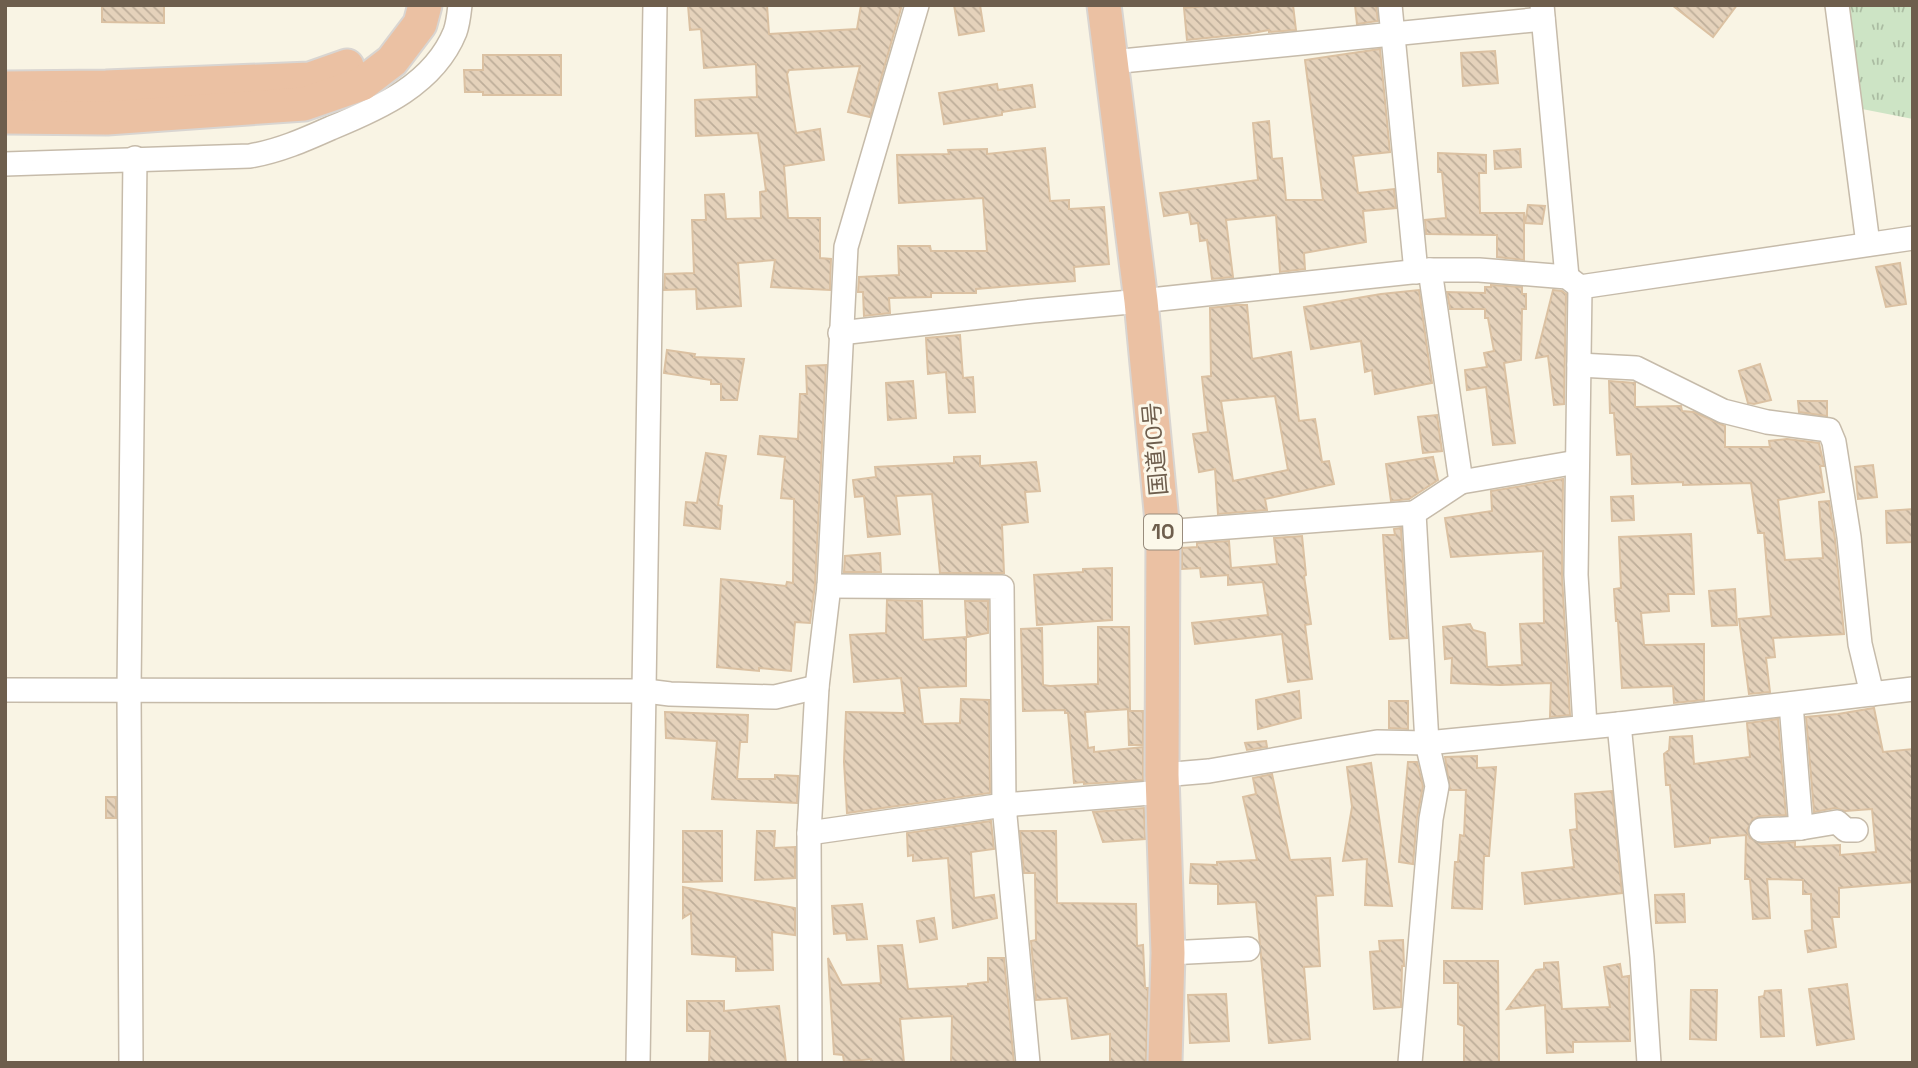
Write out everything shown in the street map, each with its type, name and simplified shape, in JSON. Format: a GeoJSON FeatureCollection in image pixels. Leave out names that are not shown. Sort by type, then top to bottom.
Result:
{"type":"FeatureCollection","features":[{"type":"Feature","properties":{"kind":"highway"},"geometry":{"type":"LineString","coordinates":[[5,88],[310,79],[357,63],[397,25],[404,5]]}},
{"type":"Feature","properties":{"kind":"highway"},"geometry":{"type":"LineString","coordinates":[[5,117],[107,118],[304,104],[362,84],[392,61],[420,24],[425,5]]}},
{"type":"Feature","properties":{"kind":"highway","name":"国道10号"},"geometry":{"type":"LineString","coordinates":[[1104,5],[1141,302],[1163,532],[1163,783],[1168,953],[1165,1063]]}},
{"type":"Feature","properties":{"kind":"street"},"geometry":{"type":"LineString","coordinates":[[5,164],[234,156],[265,153],[295,144],[375,110],[407,90],[435,63],[455,31],[460,5]]}},
{"type":"Feature","properties":{"kind":"street"},"geometry":{"type":"LineString","coordinates":[[638,1063],[655,5]]}},
{"type":"Feature","properties":{"kind":"street"},"geometry":{"type":"LineString","coordinates":[[810,1063],[809,833],[817,687],[829,586],[846,247],[917,5]]}},
{"type":"Feature","properties":{"kind":"street"},"geometry":{"type":"LineString","coordinates":[[1390,5],[1423,271],[1461,482]]}},
{"type":"Feature","properties":{"kind":"street"},"geometry":{"type":"LineString","coordinates":[[1837,5],[1868,244]]}},
{"type":"Feature","properties":{"kind":"street"},"geometry":{"type":"LineString","coordinates":[[1112,62],[1392,34],[1543,12],[1574,282],[1579,365],[1576,575],[1585,726]]}},
{"type":"Feature","properties":{"kind":"street"},"geometry":{"type":"LineString","coordinates":[[131,1063],[129,690],[135,158]]}},
{"type":"Feature","properties":{"kind":"street"},"geometry":{"type":"LineString","coordinates":[[840,333],[1423,271],[1479,270],[1574,282],[1913,238]]}},
{"type":"Feature","properties":{"kind":"street"},"geometry":{"type":"LineString","coordinates":[[1579,365],[1636,368],[1723,411],[1767,422],[1829,430],[1833,438],[1849,537],[1860,643],[1872,694]]}},
{"type":"Feature","properties":{"kind":"street"},"geometry":{"type":"LineString","coordinates":[[1163,532],[1414,513],[1461,482],[1577,462]]}},
{"type":"Feature","properties":{"kind":"street"},"geometry":{"type":"LineString","coordinates":[[1410,1063],[1431,819],[1437,786],[1427,743],[1414,513]]}},
{"type":"Feature","properties":{"kind":"street"},"geometry":{"type":"LineString","coordinates":[[829,586],[1002,587],[1004,805],[1028,1063]]}},
{"type":"Feature","properties":{"kind":"street"},"geometry":{"type":"LineString","coordinates":[[5,690],[646,691],[775,697],[817,687]]}},
{"type":"Feature","properties":{"kind":"street"},"geometry":{"type":"LineString","coordinates":[[809,833],[1163,783],[1209,771],[1377,742],[1427,743],[1619,724],[1913,689]]}},
{"type":"Feature","properties":{"kind":"street"},"geometry":{"type":"LineString","coordinates":[[1791,704],[1801,828]]}},
{"type":"Feature","properties":{"kind":"street"},"geometry":{"type":"LineString","coordinates":[[1619,724],[1642,957],[1649,1063]]}},
{"type":"Feature","properties":{"kind":"street"},"geometry":{"type":"LineString","coordinates":[[1761,830],[1801,828],[1837,822],[1846,830],[1856,830]]}},
{"type":"Feature","properties":{"kind":"street"},"geometry":{"type":"LineString","coordinates":[[1168,953],[1248,949]]}},
{"type":"Feature","properties":{"kind":"green space"},"geometry":{"type":"Polygon","coordinates":[[[1839,5],[1913,5],[1913,119],[1857,108],[1839,5]]]}},
{"type":"Feature","properties":{"kind":"building"},"geometry":{"type":"Polygon","coordinates":[[[102,5],[164,5],[164,23],[102,22],[102,5]]]}},
{"type":"Feature","properties":{"kind":"building"},"geometry":{"type":"Polygon","coordinates":[[[688,5],[767,5],[769,34],[857,29],[861,5],[902,5],[870,117],[848,112],[860,66],[789,70],[787,74],[796,133],[820,129],[824,160],[784,166],[788,218],[820,218],[820,258],[831,259],[830,290],[771,287],[775,260],[738,263],[741,306],[697,309],[696,289],[664,290],[665,274],[694,273],[692,220],[706,220],[705,195],[724,194],[726,219],[761,218],[760,192],[766,191],[758,133],[696,136],[695,100],[757,97],[756,64],[704,68],[701,29],[690,30],[688,5]]]}},
{"type":"Feature","properties":{"kind":"building"},"geometry":{"type":"Polygon","coordinates":[[[954,5],[980,5],[984,31],[959,35],[954,5]]]}},
{"type":"Feature","properties":{"kind":"building"},"geometry":{"type":"Polygon","coordinates":[[[1216,5],[1293,5],[1296,30],[1269,30],[1187,40],[1184,8],[1216,5]]]}},
{"type":"Feature","properties":{"kind":"building"},"geometry":{"type":"Polygon","coordinates":[[[1355,5],[1376,5],[1378,21],[1357,24],[1355,5]]]}},
{"type":"Feature","properties":{"kind":"building"},"geometry":{"type":"Polygon","coordinates":[[[1672,5],[1737,5],[1713,37],[1672,5]]]}},
{"type":"Feature","properties":{"kind":"building"},"geometry":{"type":"Polygon","coordinates":[[[1380,49],[1390,152],[1353,156],[1358,193],[1394,189],[1396,208],[1363,211],[1366,242],[1304,253],[1305,269],[1280,272],[1276,215],[1226,220],[1233,277],[1212,279],[1207,240],[1200,241],[1198,223],[1191,224],[1189,212],[1164,216],[1160,193],[1258,180],[1253,123],[1269,121],[1272,159],[1282,158],[1286,200],[1323,200],[1305,60],[1380,49]]]}},
{"type":"Feature","properties":{"kind":"building"},"geometry":{"type":"Polygon","coordinates":[[[1495,51],[1498,83],[1463,86],[1461,53],[1495,51]]]}},
{"type":"Feature","properties":{"kind":"building"},"geometry":{"type":"Polygon","coordinates":[[[483,55],[561,55],[561,95],[483,95],[483,92],[465,92],[464,70],[483,70],[483,55]]]}},
{"type":"Feature","properties":{"kind":"building"},"geometry":{"type":"Polygon","coordinates":[[[997,84],[998,90],[1032,85],[1035,107],[944,124],[939,93],[997,84]]]}},
{"type":"Feature","properties":{"kind":"building"},"geometry":{"type":"Polygon","coordinates":[[[1045,148],[1050,201],[1069,200],[1069,209],[1104,207],[1109,264],[1074,267],[1075,281],[976,289],[976,293],[931,293],[931,297],[889,298],[890,313],[864,316],[863,292],[858,292],[859,277],[899,275],[898,246],[930,246],[931,251],[987,251],[983,198],[899,203],[897,155],[949,154],[948,150],[987,149],[987,154],[1045,148]]]}},
{"type":"Feature","properties":{"kind":"building"},"geometry":{"type":"Polygon","coordinates":[[[1520,149],[1521,167],[1495,169],[1494,151],[1520,149]]]}},
{"type":"Feature","properties":{"kind":"building"},"geometry":{"type":"Polygon","coordinates":[[[1438,153],[1486,155],[1486,173],[1479,173],[1480,213],[1524,213],[1524,260],[1497,257],[1497,235],[1426,234],[1425,220],[1446,218],[1442,172],[1438,172],[1438,153]]]}},
{"type":"Feature","properties":{"kind":"building"},"geometry":{"type":"Polygon","coordinates":[[[1528,205],[1545,206],[1542,224],[1525,223],[1528,205]]]}},
{"type":"Feature","properties":{"kind":"building"},"geometry":{"type":"Polygon","coordinates":[[[1900,263],[1906,304],[1886,307],[1876,267],[1900,263]]]}},
{"type":"Feature","properties":{"kind":"building"},"geometry":{"type":"Polygon","coordinates":[[[1485,287],[1522,287],[1522,294],[1526,294],[1526,309],[1522,309],[1521,360],[1504,363],[1515,443],[1493,445],[1486,387],[1467,390],[1465,370],[1487,367],[1484,353],[1494,351],[1488,318],[1485,318],[1485,309],[1450,309],[1447,292],[1485,293],[1485,287]]]}},
{"type":"Feature","properties":{"kind":"building"},"geometry":{"type":"Polygon","coordinates":[[[1419,290],[1432,383],[1375,394],[1372,370],[1365,372],[1361,341],[1311,349],[1304,307],[1419,290]]]}},
{"type":"Feature","properties":{"kind":"building"},"geometry":{"type":"Polygon","coordinates":[[[1553,290],[1566,294],[1564,404],[1554,405],[1548,356],[1536,358],[1553,290]]]}},
{"type":"Feature","properties":{"kind":"building"},"geometry":{"type":"Polygon","coordinates":[[[1247,305],[1252,359],[1291,352],[1299,421],[1315,419],[1322,462],[1329,461],[1334,484],[1265,499],[1267,510],[1218,514],[1215,469],[1199,472],[1193,434],[1208,432],[1202,377],[1211,376],[1210,308],[1247,305]],[[1275,396],[1221,401],[1233,481],[1288,470],[1275,396]]]}},
{"type":"Feature","properties":{"kind":"building"},"geometry":{"type":"Polygon","coordinates":[[[960,335],[963,378],[973,377],[975,412],[949,413],[946,372],[928,374],[926,338],[960,335]]]}},
{"type":"Feature","properties":{"kind":"building"},"geometry":{"type":"Polygon","coordinates":[[[667,350],[695,354],[694,357],[744,359],[737,400],[721,400],[721,384],[711,384],[711,380],[664,373],[667,350]]]}},
{"type":"Feature","properties":{"kind":"building"},"geometry":{"type":"Polygon","coordinates":[[[1760,364],[1771,400],[1748,403],[1739,371],[1760,364]]]}},
{"type":"Feature","properties":{"kind":"building"},"geometry":{"type":"Polygon","coordinates":[[[826,365],[815,585],[810,623],[795,622],[791,671],[717,667],[721,579],[786,586],[787,582],[793,583],[794,499],[781,498],[785,457],[758,454],[760,436],[798,439],[800,394],[807,394],[806,366],[826,365]]]}},
{"type":"Feature","properties":{"kind":"building"},"geometry":{"type":"Polygon","coordinates":[[[913,381],[916,418],[888,420],[886,383],[913,381]]]}},
{"type":"Feature","properties":{"kind":"building"},"geometry":{"type":"Polygon","coordinates":[[[1609,381],[1635,383],[1635,407],[1681,406],[1682,411],[1694,412],[1725,426],[1725,447],[1770,447],[1769,441],[1787,439],[1819,443],[1824,466],[1820,466],[1824,492],[1778,500],[1785,560],[1823,558],[1819,502],[1829,501],[1844,634],[1773,638],[1775,657],[1766,658],[1770,692],[1749,694],[1739,619],[1771,616],[1764,533],[1758,533],[1751,483],[1632,484],[1631,454],[1617,455],[1614,413],[1610,413],[1609,381]]]}},
{"type":"Feature","properties":{"kind":"building"},"geometry":{"type":"Polygon","coordinates":[[[1798,401],[1827,401],[1827,416],[1799,412],[1798,401]]]}},
{"type":"Feature","properties":{"kind":"building"},"geometry":{"type":"Polygon","coordinates":[[[1437,415],[1442,451],[1423,453],[1418,417],[1437,415]]]}},
{"type":"Feature","properties":{"kind":"building"},"geometry":{"type":"Polygon","coordinates":[[[706,453],[726,456],[718,505],[722,506],[720,529],[684,525],[686,502],[697,503],[706,453]]]}},
{"type":"Feature","properties":{"kind":"building"},"geometry":{"type":"Polygon","coordinates":[[[980,456],[980,466],[1036,462],[1040,491],[1025,492],[1028,522],[1002,525],[1004,573],[940,573],[932,494],[896,496],[900,534],[868,537],[864,496],[855,497],[853,480],[876,477],[875,467],[954,463],[954,457],[980,456]]]}},
{"type":"Feature","properties":{"kind":"building"},"geometry":{"type":"Polygon","coordinates":[[[1433,457],[1438,480],[1409,499],[1391,501],[1386,464],[1433,457]]]}},
{"type":"Feature","properties":{"kind":"building"},"geometry":{"type":"Polygon","coordinates":[[[1873,465],[1877,497],[1858,499],[1855,467],[1873,465]]]}},
{"type":"Feature","properties":{"kind":"building"},"geometry":{"type":"Polygon","coordinates":[[[1563,479],[1562,576],[1570,715],[1550,717],[1551,683],[1451,683],[1452,658],[1445,659],[1443,627],[1470,624],[1473,630],[1485,633],[1487,667],[1522,665],[1520,624],[1544,623],[1543,551],[1451,557],[1445,518],[1492,511],[1491,491],[1563,479]]]}},
{"type":"Feature","properties":{"kind":"building"},"geometry":{"type":"Polygon","coordinates":[[[1633,496],[1634,520],[1612,521],[1611,497],[1633,496]]]}},
{"type":"Feature","properties":{"kind":"building"},"geometry":{"type":"Polygon","coordinates":[[[1913,509],[1913,542],[1887,543],[1886,511],[1913,509]]]}},
{"type":"Feature","properties":{"kind":"building"},"geometry":{"type":"Polygon","coordinates":[[[1401,528],[1407,638],[1390,639],[1383,535],[1395,535],[1394,529],[1401,528]]]}},
{"type":"Feature","properties":{"kind":"building"},"geometry":{"type":"Polygon","coordinates":[[[1691,534],[1694,594],[1668,594],[1669,611],[1641,613],[1644,645],[1704,644],[1704,700],[1674,703],[1673,686],[1622,688],[1614,589],[1621,588],[1619,537],[1691,534]]]}},
{"type":"Feature","properties":{"kind":"building"},"geometry":{"type":"Polygon","coordinates":[[[1302,536],[1311,624],[1305,625],[1312,679],[1288,682],[1282,634],[1195,644],[1192,623],[1268,615],[1263,582],[1228,585],[1228,575],[1201,577],[1200,568],[1182,569],[1182,548],[1197,547],[1197,543],[1229,541],[1231,568],[1277,564],[1274,538],[1302,536]]]}},
{"type":"Feature","properties":{"kind":"building"},"geometry":{"type":"Polygon","coordinates":[[[880,553],[881,572],[844,572],[845,556],[880,553]]]}},
{"type":"Feature","properties":{"kind":"building"},"geometry":{"type":"Polygon","coordinates":[[[1112,568],[1112,620],[1037,625],[1034,575],[1112,568]]]}},
{"type":"Feature","properties":{"kind":"building"},"geometry":{"type":"Polygon","coordinates":[[[1735,589],[1737,625],[1712,626],[1709,591],[1735,589]]]}},
{"type":"Feature","properties":{"kind":"building"},"geometry":{"type":"Polygon","coordinates":[[[887,600],[922,601],[923,640],[966,637],[966,686],[919,688],[923,724],[960,723],[961,699],[989,700],[990,793],[847,813],[844,762],[846,712],[905,713],[901,678],[854,682],[850,635],[886,633],[887,600]]]}},
{"type":"Feature","properties":{"kind":"building"},"geometry":{"type":"Polygon","coordinates":[[[965,601],[988,601],[988,633],[967,637],[965,601]]]}},
{"type":"Feature","properties":{"kind":"building"},"geometry":{"type":"Polygon","coordinates":[[[1098,627],[1129,627],[1130,709],[1085,712],[1088,748],[1094,747],[1094,752],[1143,747],[1143,780],[1074,783],[1068,713],[1065,713],[1065,710],[1023,711],[1021,629],[1042,628],[1043,685],[1050,686],[1098,684],[1098,627]]]}},
{"type":"Feature","properties":{"kind":"building"},"geometry":{"type":"Polygon","coordinates":[[[1299,691],[1301,718],[1258,729],[1256,700],[1299,691]]]}},
{"type":"Feature","properties":{"kind":"building"},"geometry":{"type":"Polygon","coordinates":[[[1389,701],[1408,701],[1408,729],[1389,728],[1389,701]]]}},
{"type":"Feature","properties":{"kind":"building"},"geometry":{"type":"Polygon","coordinates":[[[1874,708],[1883,752],[1913,749],[1913,882],[1839,888],[1839,917],[1832,917],[1836,947],[1808,952],[1805,931],[1812,930],[1811,894],[1803,894],[1803,880],[1767,879],[1770,918],[1753,919],[1750,879],[1745,879],[1746,835],[1710,838],[1710,843],[1675,847],[1670,785],[1666,785],[1664,754],[1669,750],[1670,737],[1692,736],[1694,764],[1750,757],[1747,723],[1778,719],[1786,815],[1760,816],[1753,819],[1747,830],[1750,838],[1762,844],[1795,842],[1795,847],[1840,845],[1840,855],[1876,852],[1872,809],[1845,811],[1835,808],[1814,812],[1806,717],[1874,708]]]}},
{"type":"Feature","properties":{"kind":"building"},"geometry":{"type":"Polygon","coordinates":[[[1128,711],[1143,711],[1143,745],[1129,745],[1128,711]]]}},
{"type":"Feature","properties":{"kind":"building"},"geometry":{"type":"Polygon","coordinates":[[[665,712],[748,715],[747,742],[740,742],[737,779],[775,779],[775,775],[798,776],[797,803],[712,799],[717,741],[666,738],[665,712]]]}},
{"type":"Feature","properties":{"kind":"building"},"geometry":{"type":"Polygon","coordinates":[[[1266,741],[1267,747],[1247,750],[1245,743],[1266,741]]]}},
{"type":"Feature","properties":{"kind":"building"},"geometry":{"type":"Polygon","coordinates":[[[1477,756],[1477,768],[1496,767],[1489,856],[1484,856],[1482,909],[1452,908],[1455,862],[1458,862],[1460,835],[1464,836],[1466,790],[1450,790],[1445,757],[1477,756]]]}},
{"type":"Feature","properties":{"kind":"building"},"geometry":{"type":"Polygon","coordinates":[[[1408,762],[1417,762],[1423,786],[1413,864],[1399,862],[1408,762]]]}},
{"type":"Feature","properties":{"kind":"building"},"geometry":{"type":"Polygon","coordinates":[[[1371,763],[1392,906],[1365,905],[1367,859],[1343,861],[1352,807],[1347,767],[1371,763]]]}},
{"type":"Feature","properties":{"kind":"building"},"geometry":{"type":"Polygon","coordinates":[[[1272,774],[1290,860],[1330,858],[1333,895],[1316,896],[1320,966],[1304,967],[1310,1039],[1269,1043],[1256,902],[1218,904],[1218,884],[1190,883],[1191,864],[1217,865],[1217,862],[1257,860],[1243,797],[1256,794],[1253,778],[1272,774]]]}},
{"type":"Feature","properties":{"kind":"building"},"geometry":{"type":"Polygon","coordinates":[[[1612,791],[1622,893],[1525,904],[1522,873],[1574,867],[1570,830],[1577,829],[1575,794],[1612,791]]]}},
{"type":"Feature","properties":{"kind":"building"},"geometry":{"type":"Polygon","coordinates":[[[106,797],[116,797],[116,818],[106,818],[106,797]]]}},
{"type":"Feature","properties":{"kind":"building"},"geometry":{"type":"Polygon","coordinates":[[[1144,808],[1145,839],[1103,842],[1093,812],[1144,808]]]}},
{"type":"Feature","properties":{"kind":"building"},"geometry":{"type":"Polygon","coordinates":[[[991,821],[994,849],[971,852],[974,898],[994,895],[997,918],[953,928],[948,858],[913,861],[913,855],[908,856],[907,833],[991,821]]]}},
{"type":"Feature","properties":{"kind":"building"},"geometry":{"type":"Polygon","coordinates":[[[683,831],[722,831],[722,881],[683,882],[683,831]]]}},
{"type":"Feature","properties":{"kind":"building"},"geometry":{"type":"Polygon","coordinates":[[[757,831],[775,831],[774,848],[795,847],[795,878],[755,880],[757,831]]]}},
{"type":"Feature","properties":{"kind":"building"},"geometry":{"type":"Polygon","coordinates":[[[1020,831],[1056,831],[1057,903],[1136,904],[1137,946],[1143,945],[1145,988],[1148,988],[1146,1063],[1110,1063],[1110,1034],[1072,1039],[1067,998],[1036,1000],[1031,941],[1036,940],[1035,873],[1024,873],[1020,831]]]}},
{"type":"Feature","properties":{"kind":"building"},"geometry":{"type":"Polygon","coordinates":[[[683,887],[795,908],[795,935],[772,932],[773,970],[736,971],[736,957],[692,954],[691,913],[683,918],[683,887]]]}},
{"type":"Feature","properties":{"kind":"building"},"geometry":{"type":"Polygon","coordinates":[[[1684,894],[1685,922],[1656,923],[1655,895],[1684,894]]]}},
{"type":"Feature","properties":{"kind":"building"},"geometry":{"type":"Polygon","coordinates":[[[862,904],[867,939],[847,940],[846,933],[834,934],[832,906],[862,904]]]}},
{"type":"Feature","properties":{"kind":"building"},"geometry":{"type":"Polygon","coordinates":[[[934,918],[937,939],[920,942],[917,921],[934,918]]]}},
{"type":"Feature","properties":{"kind":"building"},"geometry":{"type":"Polygon","coordinates":[[[1403,940],[1401,1007],[1374,1009],[1370,952],[1380,951],[1379,941],[1403,940]]]}},
{"type":"Feature","properties":{"kind":"building"},"geometry":{"type":"Polygon","coordinates":[[[902,945],[908,989],[968,986],[988,982],[988,958],[1004,958],[1014,1063],[951,1063],[952,1016],[900,1019],[904,1063],[871,1063],[871,1059],[844,1062],[843,1055],[834,1054],[828,958],[842,985],[881,983],[878,946],[902,945]]]}},
{"type":"Feature","properties":{"kind":"building"},"geometry":{"type":"Polygon","coordinates":[[[1444,961],[1498,961],[1499,1063],[1464,1063],[1464,1026],[1458,1024],[1458,983],[1444,983],[1444,961]]]}},
{"type":"Feature","properties":{"kind":"building"},"geometry":{"type":"Polygon","coordinates":[[[1558,962],[1562,1009],[1610,1007],[1604,967],[1620,964],[1622,977],[1629,976],[1630,1041],[1573,1042],[1573,1052],[1547,1053],[1545,1005],[1507,1009],[1536,970],[1544,969],[1544,963],[1558,962]]]}},
{"type":"Feature","properties":{"kind":"building"},"geometry":{"type":"Polygon","coordinates":[[[1847,984],[1854,1039],[1817,1045],[1809,989],[1847,984]]]}},
{"type":"Feature","properties":{"kind":"building"},"geometry":{"type":"Polygon","coordinates":[[[1691,990],[1717,990],[1716,1040],[1690,1039],[1691,990]]]}},
{"type":"Feature","properties":{"kind":"building"},"geometry":{"type":"Polygon","coordinates":[[[1781,990],[1784,1036],[1761,1037],[1759,997],[1764,996],[1765,991],[1781,990]]]}},
{"type":"Feature","properties":{"kind":"building"},"geometry":{"type":"Polygon","coordinates":[[[1226,994],[1229,1041],[1190,1043],[1188,995],[1226,994]]]}},
{"type":"Feature","properties":{"kind":"building"},"geometry":{"type":"Polygon","coordinates":[[[687,1001],[724,1001],[724,1011],[779,1006],[786,1063],[709,1063],[710,1031],[687,1031],[687,1001]]]}}]}
